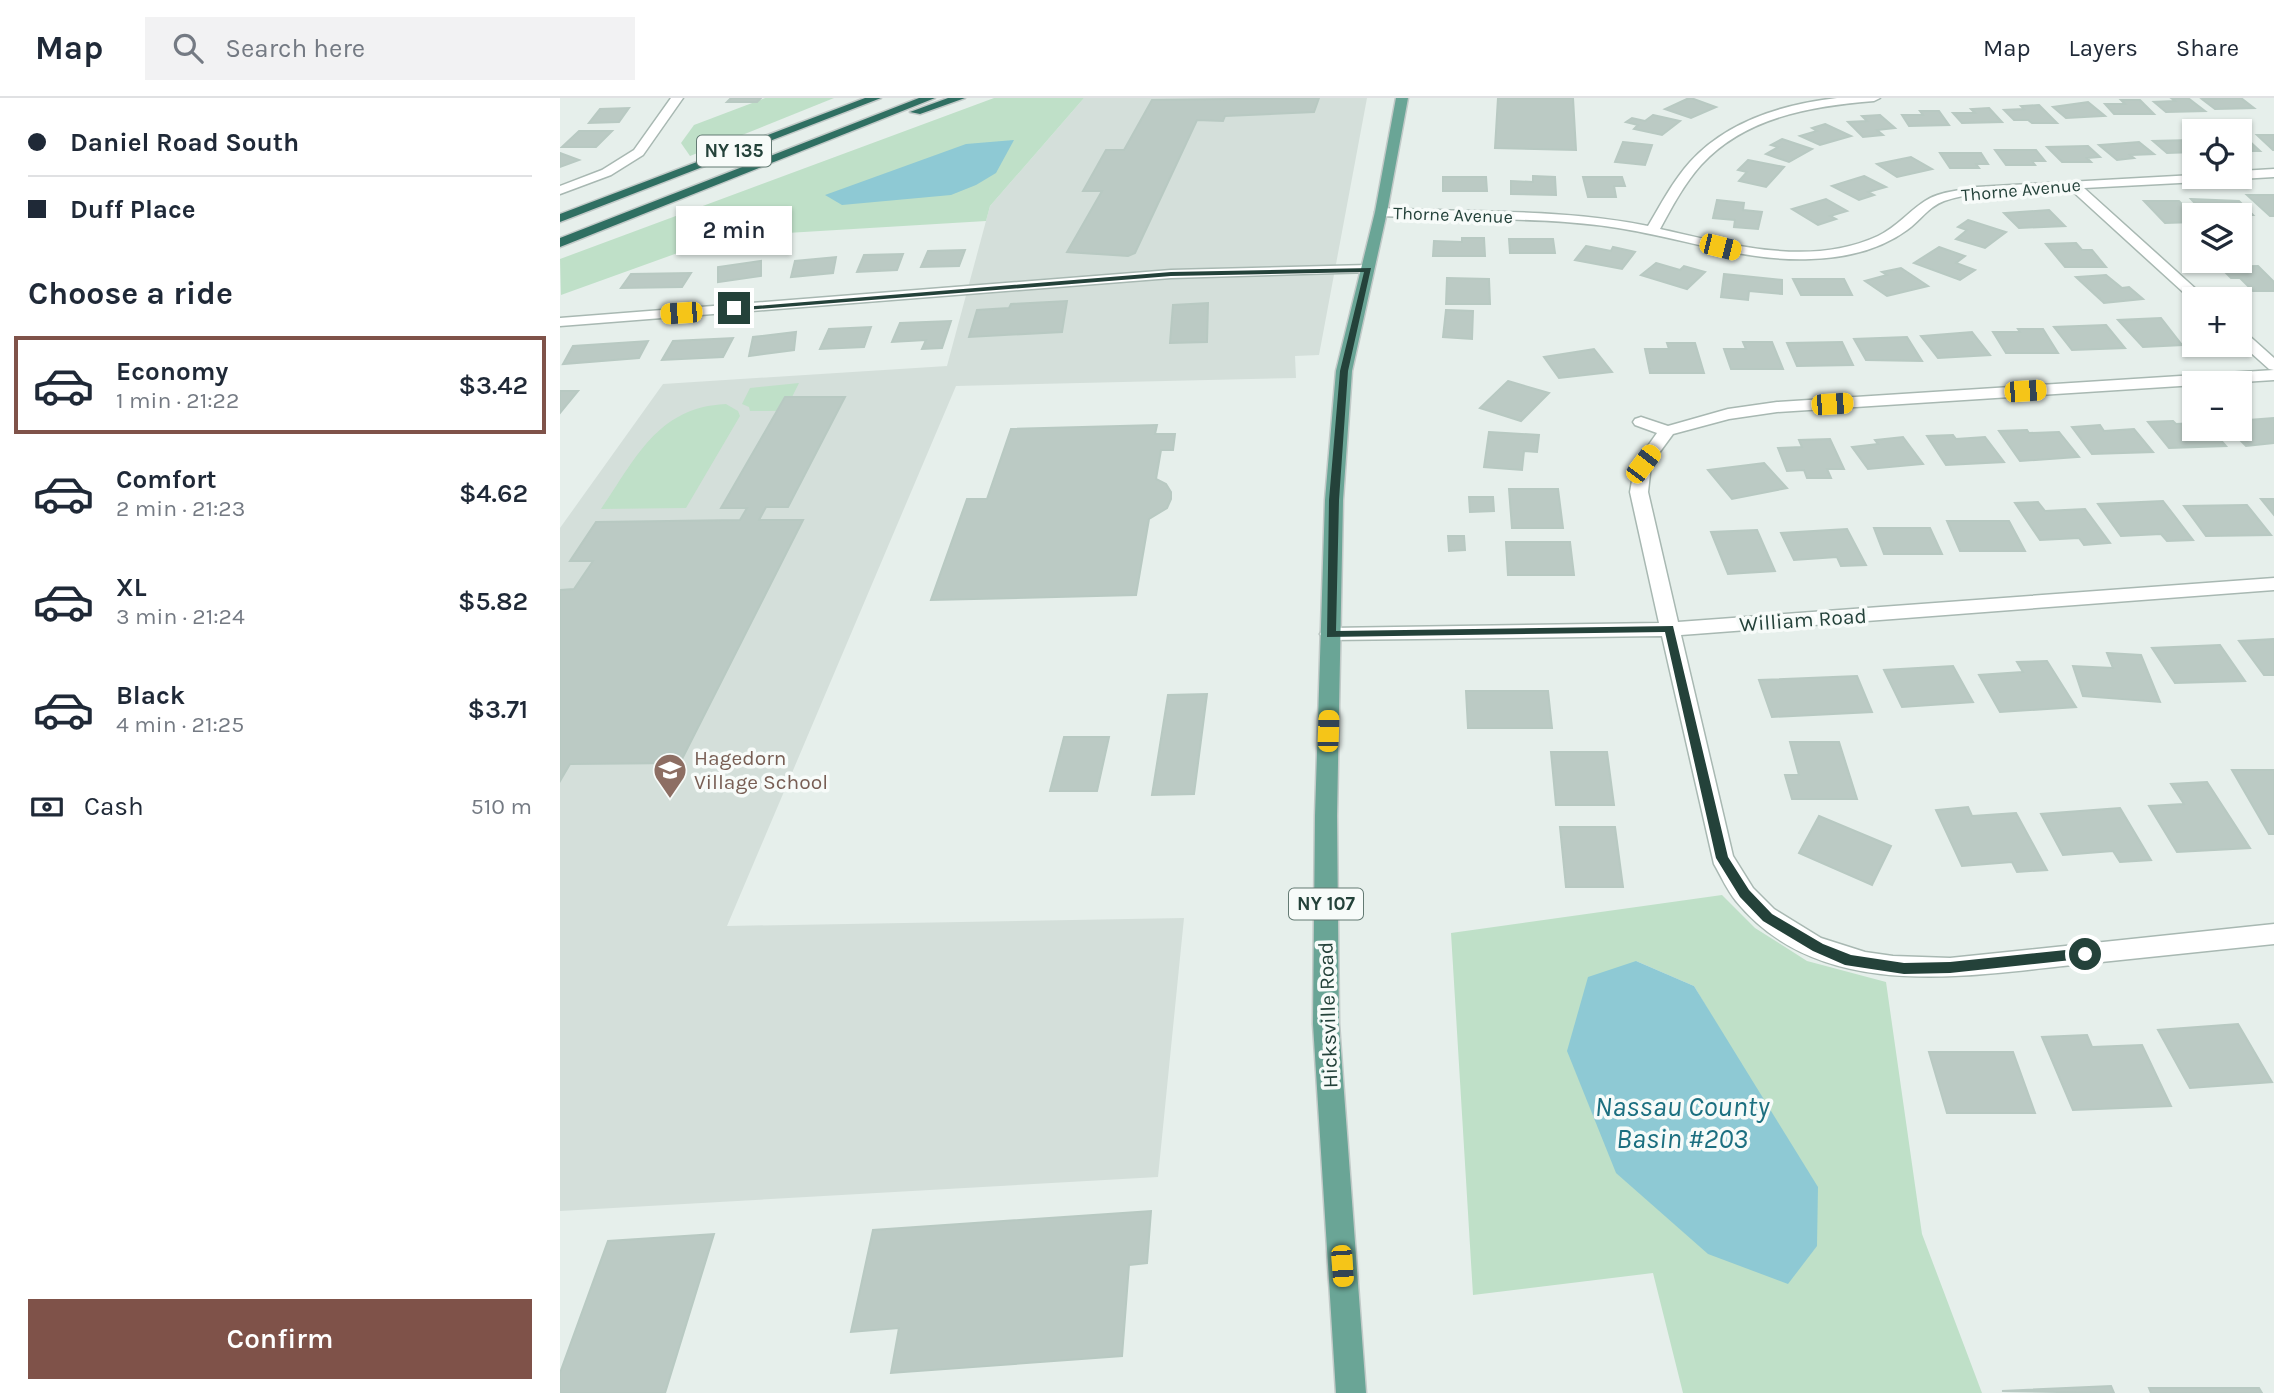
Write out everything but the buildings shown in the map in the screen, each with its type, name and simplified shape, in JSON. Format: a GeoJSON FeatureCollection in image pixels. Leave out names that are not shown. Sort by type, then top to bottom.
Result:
{"type":"FeatureCollection","features":[{"type":"Feature","properties":{"kind":"highway"},"geometry":{"type":"LineString","coordinates":[[594,204],[850,98]]}},
{"type":"Feature","properties":{"kind":"highway","name":"NY 135"},"geometry":{"type":"LineString","coordinates":[[560,218],[875,98]]}},
{"type":"Feature","properties":{"kind":"highway","name":"NY 135"},"geometry":{"type":"LineString","coordinates":[[560,243],[929,98]]}},
{"type":"Feature","properties":{"kind":"highway"},"geometry":{"type":"LineString","coordinates":[[774,158],[959,98]]}},
{"type":"Feature","properties":{"kind":"main road","name":"Hicksville Road"},"geometry":{"type":"LineString","coordinates":[[1351,1393],[1326,1024],[1326,816],[1334,500],[1344,371],[1381,212],[1402,98]]}},
{"type":"Feature","properties":{"kind":"street"},"geometry":{"type":"LineString","coordinates":[[560,190],[633,157],[646,146],[677,98]]}},
{"type":"Feature","properties":{"kind":"street"},"geometry":{"type":"LineString","coordinates":[[1652,230],[1702,156],[1727,136],[1779,113],[1808,106],[1874,98]]}},
{"type":"Feature","properties":{"kind":"street"},"geometry":{"type":"LineString","coordinates":[[2252,174],[2274,173]]}},
{"type":"Feature","properties":{"kind":"street","name":"Thorne Avenue"},"geometry":{"type":"LineString","coordinates":[[1381,212],[1589,220],[1652,230],[1743,253],[1809,256],[1845,251],[1881,241],[1904,226],[1923,207],[1951,196],[1977,191],[2182,179]]}},
{"type":"Feature","properties":{"kind":"street"},"geometry":{"type":"LineString","coordinates":[[2074,186],[2187,287]]}},
{"type":"Feature","properties":{"kind":"street"},"geometry":{"type":"LineString","coordinates":[[560,322],[1171,274],[1369,265]]}},
{"type":"Feature","properties":{"kind":"street"},"geometry":{"type":"LineString","coordinates":[[2252,346],[2274,366]]}},
{"type":"Feature","properties":{"kind":"street"},"geometry":{"type":"LineString","coordinates":[[1641,422],[1667,431],[1728,414],[1777,407],[2274,375]]}},
{"type":"Feature","properties":{"kind":"street"},"geometry":{"type":"LineString","coordinates":[[1667,431],[1643,464],[1639,492],[1722,858],[1744,893],[1768,918],[1818,948],[1850,961],[1891,967],[1950,968],[2274,934]]}},
{"type":"Feature","properties":{"kind":"street","name":"William Road"},"geometry":{"type":"LineString","coordinates":[[1331,634],[1670,629],[2274,584]]}},
{"type":"Feature","properties":{"kind":"shaded area","name":"Hagedorn Village School"},"geometry":{"type":"Polygon","coordinates":[[[1084,98],[1367,98],[1319,355],[1295,356],[1296,378],[956,386],[727,926],[1184,918],[1158,1177],[560,1211],[560,528],[663,384],[947,366],[990,206],[1084,98]]]}},
{"type":"Feature","properties":{"kind":"green space"},"geometry":{"type":"Polygon","coordinates":[[[765,98],[834,98],[690,156],[681,143],[694,125],[765,98]]]}},
{"type":"Feature","properties":{"kind":"green space"},"geometry":{"type":"Polygon","coordinates":[[[994,98],[1084,98],[990,206],[986,221],[722,237],[561,295],[560,259],[994,98]]]}},
{"type":"Feature","properties":{"kind":"green space"},"geometry":{"type":"Polygon","coordinates":[[[799,383],[792,397],[785,398],[777,411],[750,411],[749,407],[742,404],[750,388],[799,383]]]}},
{"type":"Feature","properties":{"kind":"green space"},"geometry":{"type":"Polygon","coordinates":[[[726,404],[738,411],[740,416],[686,508],[601,509],[637,455],[665,426],[702,407],[726,404]]]}},
{"type":"Feature","properties":{"kind":"green space"},"geometry":{"type":"Polygon","coordinates":[[[1722,895],[1755,928],[1807,961],[1886,982],[1922,1234],[1982,1393],[1683,1393],[1653,1273],[1473,1295],[1451,933],[1722,895]],[[1636,961],[1749,1079],[1694,986],[1636,961]]]}},
{"type":"Feature","properties":{"kind":"water"},"geometry":{"type":"Polygon","coordinates":[[[1014,140],[996,173],[951,195],[842,205],[825,195],[966,144],[1014,140]]]}},
{"type":"Feature","properties":{"kind":"water","name":"Nassau County Basin #203"},"geometry":{"type":"Polygon","coordinates":[[[1636,961],[1694,986],[1818,1187],[1817,1246],[1788,1284],[1708,1254],[1616,1173],[1567,1051],[1588,977],[1636,961]]]}},
{"type":"Feature","properties":{"kind":"place","name":"Hagedorn Village School"},"geometry":{"type":"Point","coordinates":[670,800]}},
{"type":"Feature","properties":{"kind":"route"},"geometry":{"type":"LineString","coordinates":[[734,308],[1171,274],[1368,269],[1353,342],[1344,371],[1334,500],[1331,634],[1670,629],[1722,858],[1744,893],[1768,918],[1818,948],[1850,961],[1904,969],[1950,968],[2085,954]]}}]}
